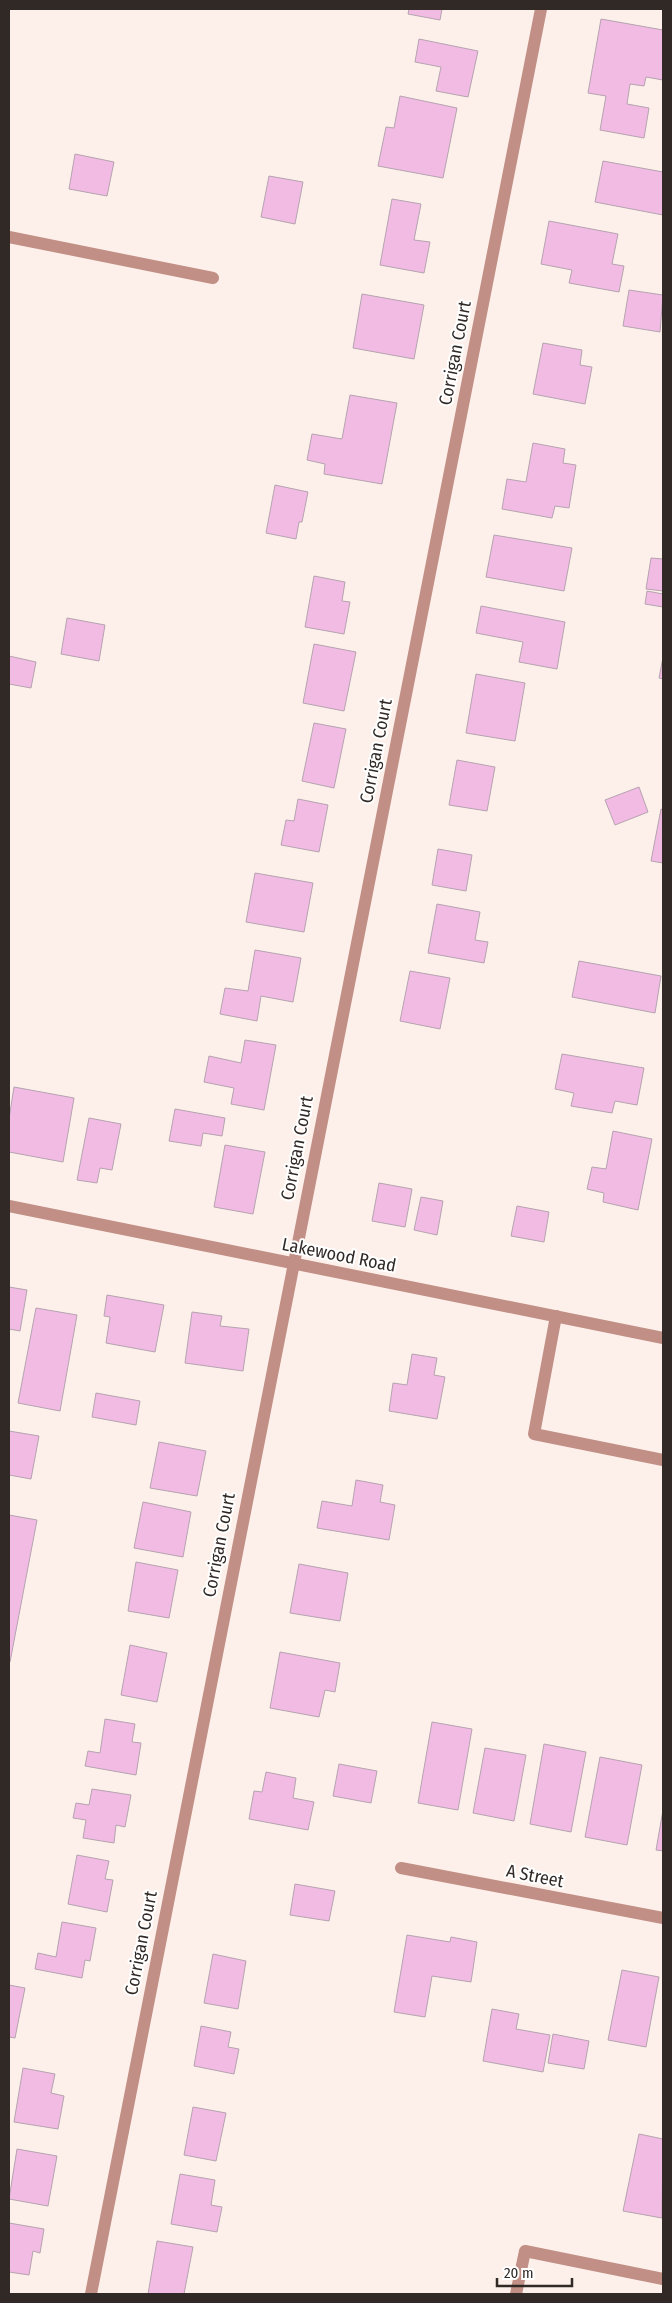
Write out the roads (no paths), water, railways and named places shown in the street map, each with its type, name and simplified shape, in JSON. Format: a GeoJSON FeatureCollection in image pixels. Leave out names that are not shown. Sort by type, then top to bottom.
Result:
{"type":"FeatureCollection","features":[{"type":"Feature","properties":{"kind":"street","name":"Corrigan Court"},"geometry":{"type":"LineString","coordinates":[[91,2294],[292,1263],[540,9]]}},
{"type":"Feature","properties":{"kind":"street"},"geometry":{"type":"LineString","coordinates":[[9,237],[213,278]]}},
{"type":"Feature","properties":{"kind":"street","name":"Lakewood Road"},"geometry":{"type":"LineString","coordinates":[[9,1206],[663,1338]]}},
{"type":"Feature","properties":{"kind":"street"},"geometry":{"type":"LineString","coordinates":[[556,1316],[534,1434],[663,1460]]}},
{"type":"Feature","properties":{"kind":"street","name":"A Street"},"geometry":{"type":"LineString","coordinates":[[401,1868],[663,1918]]}},
{"type":"Feature","properties":{"kind":"street"},"geometry":{"type":"LineString","coordinates":[[516,2294],[525,2251],[663,2279]]}}]}
